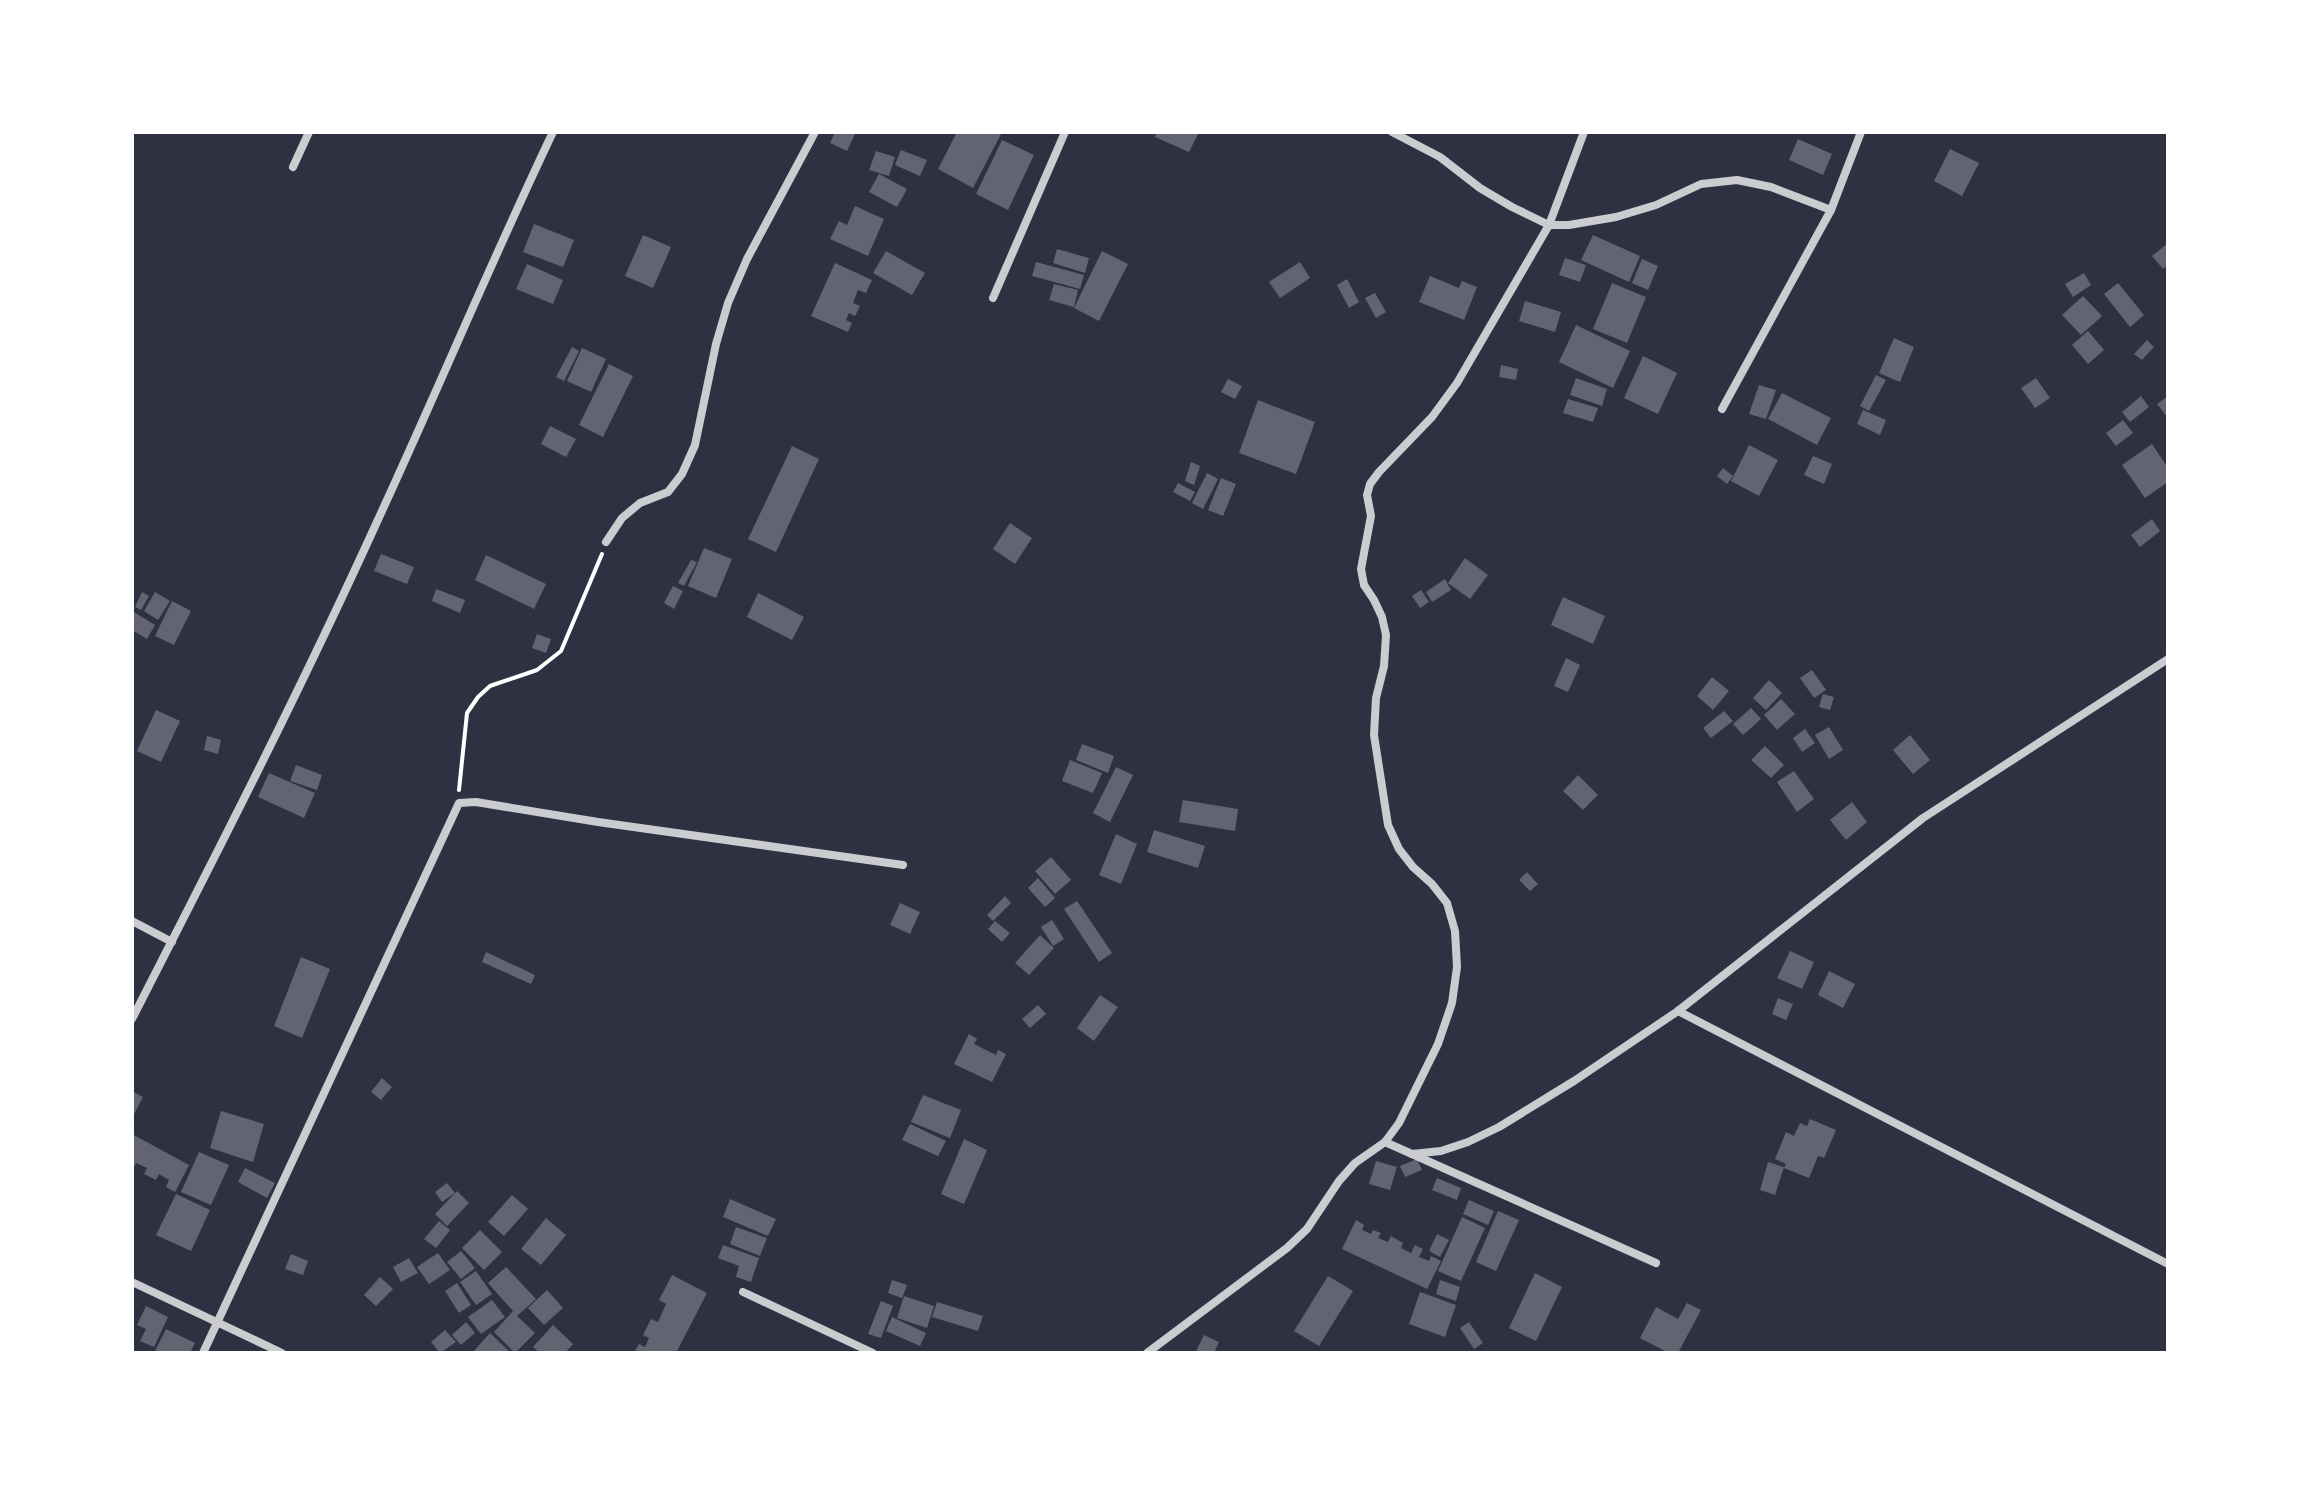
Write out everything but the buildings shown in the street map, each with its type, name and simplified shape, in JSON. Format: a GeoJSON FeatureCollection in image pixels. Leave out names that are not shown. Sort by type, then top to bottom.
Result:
{"type":"FeatureCollection","features":[{"type":"Feature","properties":{"kind":"street"},"geometry":{"type":"LineString","coordinates":[[293,167],[309,132]]}},
{"type":"Feature","properties":{"kind":"street"},"geometry":{"type":"LineString","coordinates":[[132,1019],[376,526],[499,245],[553,132]]}},
{"type":"Feature","properties":{"kind":"street"},"geometry":{"type":"LineString","coordinates":[[606,542],[622,518],[640,503],[668,492],[682,474],[695,445],[716,344],[728,303],[747,259],[815,132]]}},
{"type":"Feature","properties":{"kind":"street"},"geometry":{"type":"LineString","coordinates":[[993,298],[1065,132]]}},
{"type":"Feature","properties":{"kind":"street"},"geometry":{"type":"LineString","coordinates":[[1392,132],[1440,157],[1480,188],[1512,207],[1549,225],[1616,217],[1656,205],[1701,184],[1737,180],[1771,187],[1831,210]]}},
{"type":"Feature","properties":{"kind":"street"},"geometry":{"type":"LineString","coordinates":[[1147,1353],[1287,1248],[1307,1229],[1339,1181],[1355,1163],[1385,1142],[1399,1123],[1438,1044],[1452,1003],[1457,967],[1455,931],[1447,903],[1399,849],[1388,825],[1374,735],[1376,698],[1384,666],[1386,635],[1382,617],[1364,585],[1361,569],[1371,516],[1367,495],[1370,484],[1379,472],[1432,417],[1457,383],[1549,225],[1584,132]]}},
{"type":"Feature","properties":{"kind":"street"},"geometry":{"type":"LineString","coordinates":[[1722,409],[1831,210],[1861,132]]}},
{"type":"Feature","properties":{"kind":"street"},"geometry":{"type":"LineString","coordinates":[[1412,1154],[1441,1151],[1468,1142],[1499,1127],[1574,1081],[1678,1011],[1923,818],[2168,659]]}},
{"type":"Feature","properties":{"kind":"street"},"geometry":{"type":"LineString","coordinates":[[203,1353],[459,803],[476,802],[903,865]]}},
{"type":"Feature","properties":{"kind":"street"},"geometry":{"type":"LineString","coordinates":[[132,921],[172,942]]}},
{"type":"Feature","properties":{"kind":"street"},"geometry":{"type":"LineString","coordinates":[[1678,1011],[2168,1264]]}},
{"type":"Feature","properties":{"kind":"street"},"geometry":{"type":"LineString","coordinates":[[1385,1142],[1656,1263]]}},
{"type":"Feature","properties":{"kind":"street"},"geometry":{"type":"LineString","coordinates":[[132,1282],[282,1353]]}},
{"type":"Feature","properties":{"kind":"street"},"geometry":{"type":"LineString","coordinates":[[743,1292],[873,1353]]}},
{"type":"Feature","properties":{"kind":"path"},"geometry":{"type":"LineString","coordinates":[[458,808],[467,713],[490,686],[537,670],[561,651],[606,542]]}}]}
